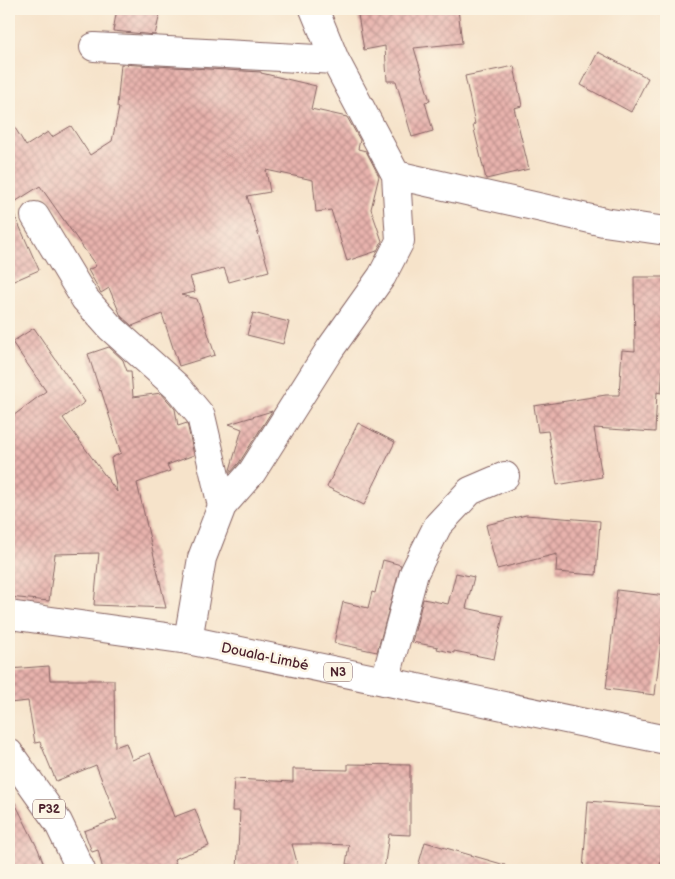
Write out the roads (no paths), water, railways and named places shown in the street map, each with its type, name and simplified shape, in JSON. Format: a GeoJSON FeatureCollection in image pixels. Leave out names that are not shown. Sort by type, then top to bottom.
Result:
{"type":"FeatureCollection","features":[{"type":"Feature","properties":{"kind":"main road"},"geometry":{"type":"LineString","coordinates":[[188,640],[202,558],[222,506],[252,472],[330,349],[382,276],[400,241],[396,175],[336,60],[322,13]]}},
{"type":"Feature","properties":{"kind":"main road"},"geometry":{"type":"LineString","coordinates":[[94,47],[336,60]]}},
{"type":"Feature","properties":{"kind":"main road"},"geometry":{"type":"LineString","coordinates":[[396,175],[604,222],[666,231]]}},
{"type":"Feature","properties":{"kind":"main road"},"geometry":{"type":"LineString","coordinates":[[35,216],[85,299],[110,328],[177,387],[201,416],[222,506]]}},
{"type":"Feature","properties":{"kind":"main road"},"geometry":{"type":"LineString","coordinates":[[385,681],[414,573],[438,525],[470,490],[505,476]]}},
{"type":"Feature","properties":{"kind":"main road","name":"Douala-Limbé"},"geometry":{"type":"LineString","coordinates":[[9,615],[188,640],[666,740]]}},
{"type":"Feature","properties":{"kind":"main road","name":"P32"},"geometry":{"type":"LineString","coordinates":[[9,753],[58,822],[81,870]]}}]}
